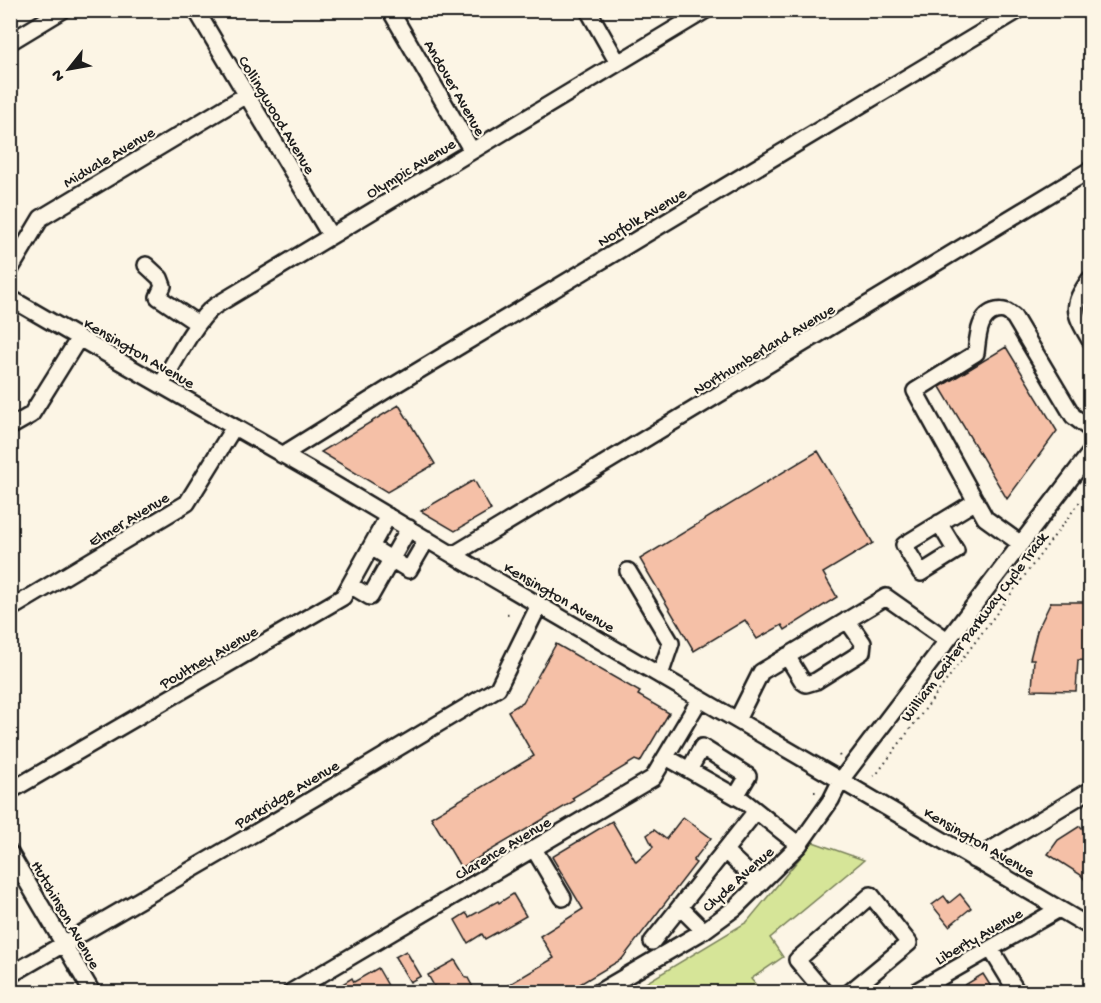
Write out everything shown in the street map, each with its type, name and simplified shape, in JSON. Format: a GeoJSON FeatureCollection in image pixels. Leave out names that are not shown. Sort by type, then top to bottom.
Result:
{"type":"FeatureCollection","features":[{"type":"Feature","properties":{"kind":"street"},"geometry":{"type":"LineString","coordinates":[[10,42],[63,10]]}},
{"type":"Feature","properties":{"kind":"street","name":"Collingwood Avenue"},"geometry":{"type":"LineString","coordinates":[[195,10],[330,235]]}},
{"type":"Feature","properties":{"kind":"street","name":"Andover Avenue"},"geometry":{"type":"LineString","coordinates":[[390,10],[472,151]]}},
{"type":"Feature","properties":{"kind":"street"},"geometry":{"type":"LineString","coordinates":[[588,10],[618,63]]}},
{"type":"Feature","properties":{"kind":"street","name":"Olympic Avenue"},"geometry":{"type":"LineString","coordinates":[[161,385],[198,324],[215,306],[706,10]]}},
{"type":"Feature","properties":{"kind":"street","name":"Norfolk Avenue"},"geometry":{"type":"LineString","coordinates":[[282,455],[1018,10]]}},
{"type":"Feature","properties":{"kind":"street","name":"Midvale Avenue"},"geometry":{"type":"LineString","coordinates":[[10,270],[41,218],[246,95]]}},
{"type":"Feature","properties":{"kind":"street","name":"Northumberland Avenue"},"geometry":{"type":"LineString","coordinates":[[453,555],[1090,170]]}},
{"type":"Feature","properties":{"kind":"street"},"geometry":{"type":"LineString","coordinates":[[146,265],[160,278],[163,286],[158,297],[198,324]]}},
{"type":"Feature","properties":{"kind":"street"},"geometry":{"type":"LineString","coordinates":[[1090,279],[1080,293],[1076,309],[1077,318],[1090,340]]}},
{"type":"Feature","properties":{"kind":"street","name":"Kensington Avenue"},"geometry":{"type":"LineString","coordinates":[[10,298],[409,528],[1090,927]]}},
{"type":"Feature","properties":{"kind":"street"},"geometry":{"type":"LineString","coordinates":[[1021,544],[986,518],[915,391],[976,353],[980,325],[985,316],[992,311],[1000,310],[1014,316],[1073,416],[1090,429]]}},
{"type":"Feature","properties":{"kind":"street"},"geometry":{"type":"LineString","coordinates":[[10,427],[31,415],[79,338]]}},
{"type":"Feature","properties":{"kind":"street","name":"Elmer Avenue"},"geometry":{"type":"LineString","coordinates":[[10,609],[187,503],[234,427]]}},
{"type":"Feature","properties":{"kind":"street","name":"Clyde Avenue"},"geometry":{"type":"LineString","coordinates":[[599,993],[704,931],[735,908],[799,845],[831,800],[841,780],[1090,453]]}},
{"type":"Feature","properties":{"kind":"street"},"geometry":{"type":"LineString","coordinates":[[939,523],[976,501]]}},
{"type":"Feature","properties":{"kind":"street","name":"Poultney Avenue"},"geometry":{"type":"LineString","coordinates":[[10,791],[343,597],[388,516]]}},
{"type":"Feature","properties":{"kind":"street"},"geometry":{"type":"LineString","coordinates":[[350,585],[370,597],[409,528]]}},
{"type":"Feature","properties":{"kind":"street"},"geometry":{"type":"LineString","coordinates":[[371,547],[409,570],[427,539]]}},
{"type":"Feature","properties":{"kind":"street"},"geometry":{"type":"LineString","coordinates":[[627,571],[671,643],[660,675]]}},
{"type":"Feature","properties":{"kind":"street"},"geometry":{"type":"LineString","coordinates":[[737,720],[760,672],[886,597],[947,640]]}},
{"type":"Feature","properties":{"kind":"street","name":"Parkridge Avenue"},"geometry":{"type":"LineString","coordinates":[[10,975],[279,819],[498,688],[539,604]]}},
{"type":"Feature","properties":{"kind":"street"},"geometry":{"type":"LineString","coordinates":[[787,656],[802,682],[806,684],[816,681],[862,652],[863,644],[847,620]]}},
{"type":"Feature","properties":{"kind":"street","name":"Clarence Avenue"},"geometry":{"type":"LineString","coordinates":[[291,993],[652,778],[700,699]]}},
{"type":"Feature","properties":{"kind":"street"},"geometry":{"type":"LineString","coordinates":[[680,733],[748,776],[736,796]]}},
{"type":"Feature","properties":{"kind":"street"},"geometry":{"type":"LineString","coordinates":[[689,770],[702,747]]}},
{"type":"Feature","properties":{"kind":"street"},"geometry":{"type":"LineString","coordinates":[[666,757],[736,796],[799,845]]}},
{"type":"Feature","properties":{"kind":"street"},"geometry":{"type":"LineString","coordinates":[[975,860],[1090,790]]}},
{"type":"Feature","properties":{"kind":"street"},"geometry":{"type":"LineString","coordinates":[[652,942],[756,811]]}},
{"type":"Feature","properties":{"kind":"street"},"geometry":{"type":"LineString","coordinates":[[534,849],[562,898]]}},
{"type":"Feature","properties":{"kind":"street"},"geometry":{"type":"LineString","coordinates":[[725,851],[760,884]]}},
{"type":"Feature","properties":{"kind":"street","name":"Hutchinson Avenue"},"geometry":{"type":"LineString","coordinates":[[10,853],[92,993]]}},
{"type":"Feature","properties":{"kind":"street"},"geometry":{"type":"LineString","coordinates":[[824,993],[797,960],[871,895],[909,943],[850,993]]}},
{"type":"Feature","properties":{"kind":"street"},"geometry":{"type":"LineString","coordinates":[[680,907],[704,931]]}},
{"type":"Feature","properties":{"kind":"street","name":"Liberty Avenue"},"geometry":{"type":"LineString","coordinates":[[915,993],[1059,909]]}},
{"type":"Feature","properties":{"kind":"street"},"geometry":{"type":"LineString","coordinates":[[991,949],[1017,993]]}},
{"type":"Feature","properties":{"kind":"path","name":"William Gaiter Parkway Cycle Track"},"geometry":{"type":"LineString","coordinates":[[873,776],[960,664],[1090,488]]}},
{"type":"Feature","properties":{"kind":"green space"},"geometry":{"type":"Polygon","coordinates":[[[813,842],[864,860],[770,938],[783,957],[751,979],[762,992],[639,992],[644,984],[747,922],[813,842]]]}},
{"type":"Feature","properties":{"kind":"building"},"geometry":{"type":"Polygon","coordinates":[[[1006,347],[1057,431],[1007,499],[940,387],[1006,347]]]}},
{"type":"Feature","properties":{"kind":"building"},"geometry":{"type":"Polygon","coordinates":[[[399,405],[435,464],[387,492],[321,452],[399,405]]]}},
{"type":"Feature","properties":{"kind":"building"},"geometry":{"type":"Polygon","coordinates":[[[818,451],[873,543],[823,573],[837,597],[785,630],[782,625],[757,639],[745,620],[694,651],[640,559],[818,451]]]}},
{"type":"Feature","properties":{"kind":"building"},"geometry":{"type":"Polygon","coordinates":[[[474,480],[491,510],[455,531],[421,511],[474,480]]]}},
{"type":"Feature","properties":{"kind":"building"},"geometry":{"type":"Polygon","coordinates":[[[1051,602],[1090,602],[1090,661],[1078,660],[1076,691],[1032,690],[1034,659],[1030,659],[1037,631],[1051,602]]]}},
{"type":"Feature","properties":{"kind":"building"},"geometry":{"type":"Polygon","coordinates":[[[556,644],[640,692],[638,695],[669,713],[640,762],[635,760],[572,798],[574,801],[461,868],[431,817],[534,756],[508,711],[523,702],[556,644]]]}},
{"type":"Feature","properties":{"kind":"building"},"geometry":{"type":"Polygon","coordinates":[[[683,817],[711,838],[693,861],[696,863],[622,959],[565,993],[495,993],[554,958],[540,936],[583,909],[552,857],[612,821],[636,862],[653,847],[647,835],[654,830],[666,839],[683,817]]]}},
{"type":"Feature","properties":{"kind":"building"},"geometry":{"type":"Polygon","coordinates":[[[1080,826],[1084,830],[1090,826],[1090,886],[1081,875],[1048,854],[1058,840],[1080,826]]]}},
{"type":"Feature","properties":{"kind":"building"},"geometry":{"type":"Polygon","coordinates":[[[513,894],[526,916],[485,939],[482,934],[468,943],[455,920],[466,913],[469,917],[513,894]]]}},
{"type":"Feature","properties":{"kind":"building"},"geometry":{"type":"Polygon","coordinates":[[[960,894],[971,908],[949,926],[932,905],[944,896],[949,903],[960,894]]]}},
{"type":"Feature","properties":{"kind":"building"},"geometry":{"type":"Polygon","coordinates":[[[406,951],[421,976],[410,982],[395,957],[406,951]]]}},
{"type":"Feature","properties":{"kind":"building"},"geometry":{"type":"Polygon","coordinates":[[[455,960],[476,993],[438,993],[428,975],[455,960]]]}},
{"type":"Feature","properties":{"kind":"building"},"geometry":{"type":"Polygon","coordinates":[[[378,968],[390,989],[385,993],[328,993],[352,978],[354,982],[378,968]]]}},
{"type":"Feature","properties":{"kind":"building"},"geometry":{"type":"Polygon","coordinates":[[[983,974],[995,993],[952,993],[983,974]]]}}]}
